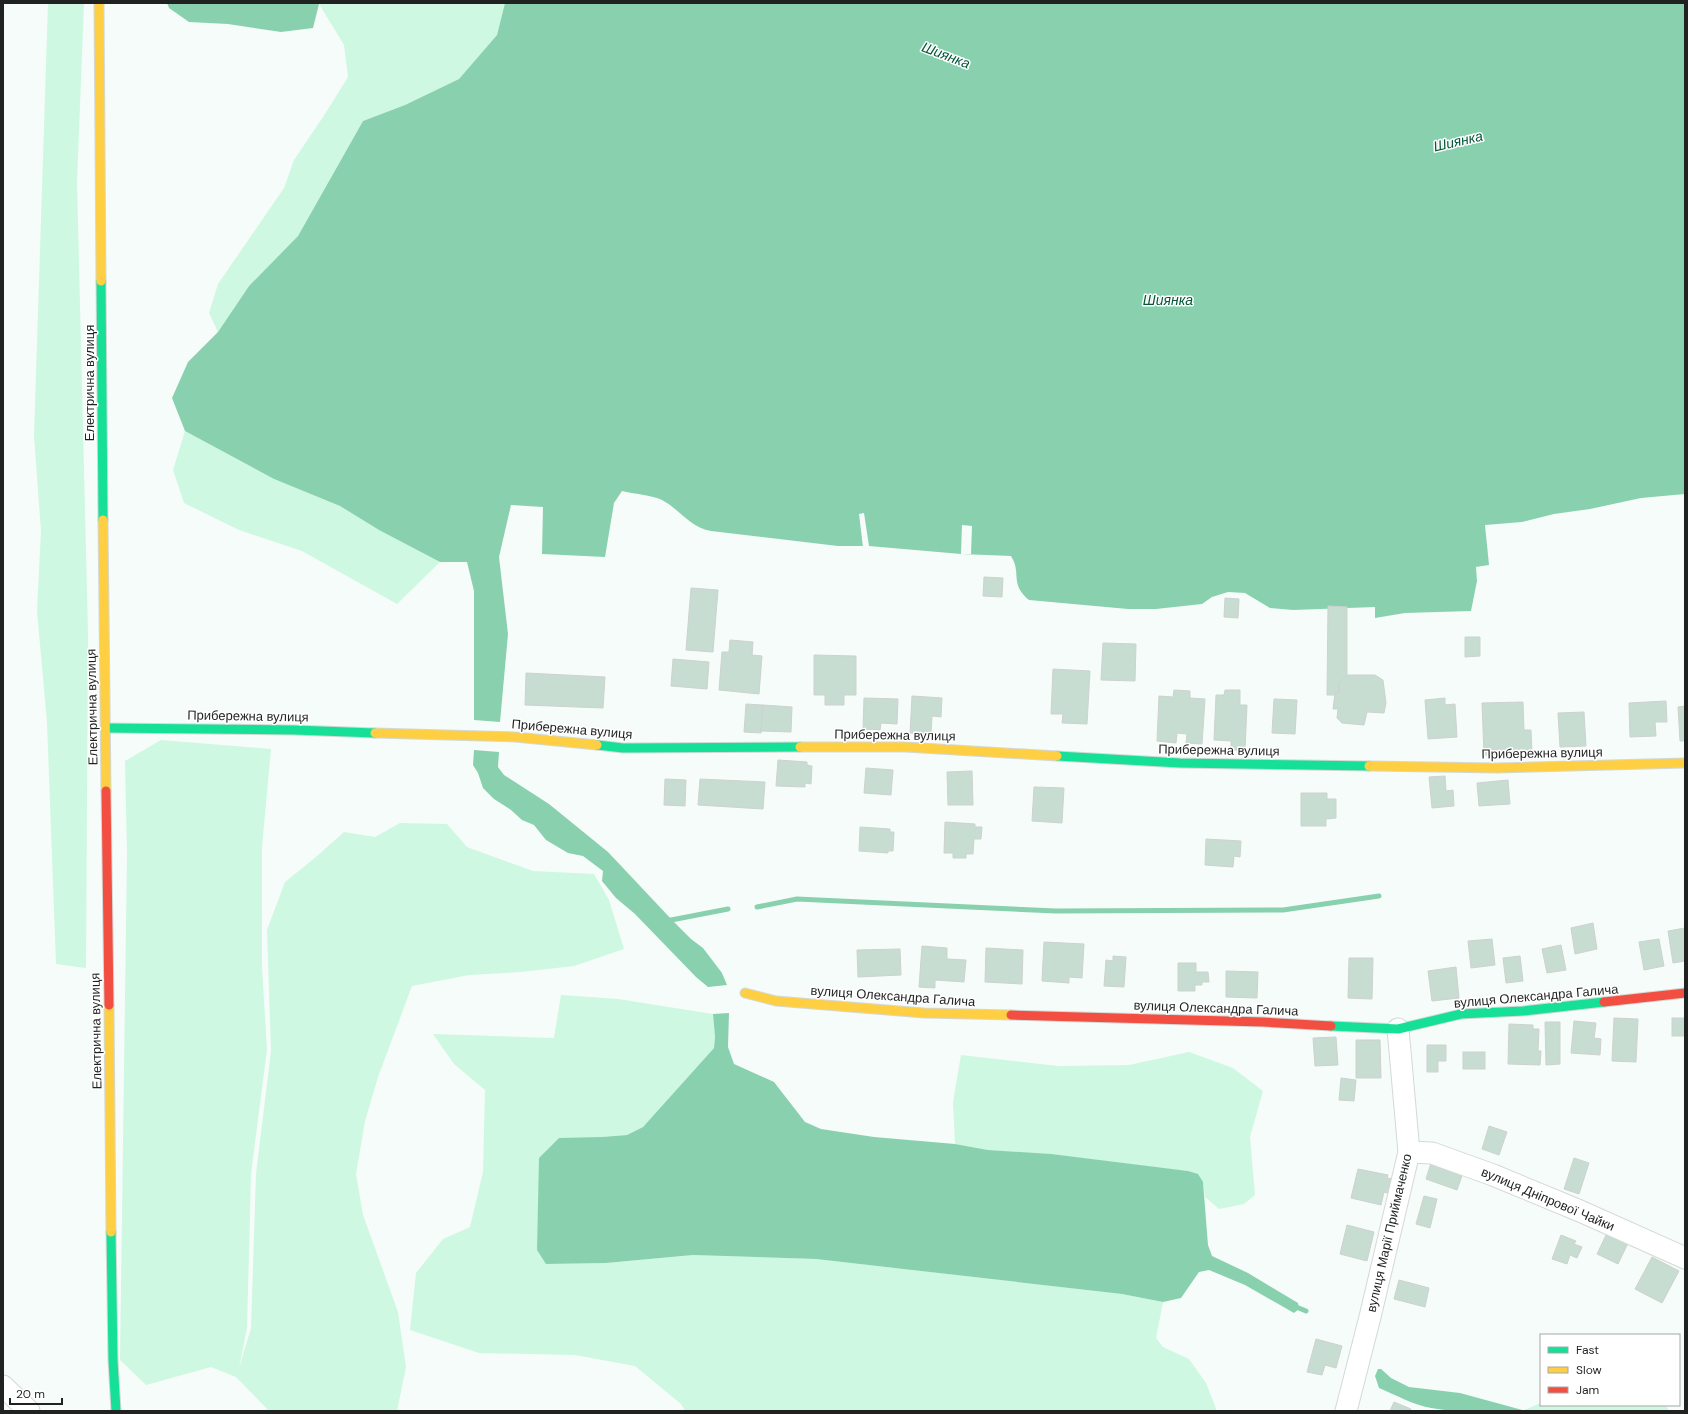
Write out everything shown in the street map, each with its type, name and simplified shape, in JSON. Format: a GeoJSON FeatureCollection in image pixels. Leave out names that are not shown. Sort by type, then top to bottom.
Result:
{"type":"FeatureCollection","features":[{"type":"Feature","properties":{"kind":"street","name":"Електрична вулиця"},"geometry":{"type":"LineString","coordinates":[[99,3],[105,728],[113,1360],[116,1411]]}},
{"type":"Feature","properties":{"kind":"street","name":"Прибережна вулиця"},"geometry":{"type":"LineString","coordinates":[[105,728],[294,730],[515,736],[623,748],[905,746],[1180,763],[1496,768],[1685,763]]}},
{"type":"Feature","properties":{"kind":"street","name":"вулиця Олександра Галича"},"geometry":{"type":"LineString","coordinates":[[745,992],[776,1001],[924,1013],[1263,1022],[1398,1028],[1461,1014],[1523,1012],[1685,993]]}},
{"type":"Feature","properties":{"kind":"street","name":"вулиця Марії Приймаченко"},"geometry":{"type":"LineString","coordinates":[[1346,1411],[1409,1152],[1398,1028]]}},
{"type":"Feature","properties":{"kind":"street","name":"вулиця Дніпрової Чайки"},"geometry":{"type":"LineString","coordinates":[[1409,1152],[1432,1153],[1493,1175],[1580,1211],[1685,1258]]}},
{"type":"Feature","properties":{"kind":"street"},"geometry":{"type":"LineString","coordinates":[[3,1386],[29,1411]]}},
{"type":"Feature","properties":{"kind":"shaded area"},"geometry":{"type":"Polygon","coordinates":[[[48,3],[84,3],[77,182],[88,634],[86,968],[56,964],[47,722],[37,611],[41,531],[34,436],[48,3]]]}},
{"type":"Feature","properties":{"kind":"shaded area"},"geometry":{"type":"Polygon","coordinates":[[[309,3],[505,3],[497,35],[459,79],[405,105],[363,121],[298,236],[249,286],[218,332],[209,313],[218,284],[284,188],[294,160],[348,77],[344,45],[319,4],[309,3]]]}},
{"type":"Feature","properties":{"kind":"shaded area"},"geometry":{"type":"Polygon","coordinates":[[[185,431],[274,479],[340,506],[379,530],[440,562],[397,604],[302,551],[239,530],[184,503],[173,470],[185,431]]]}},
{"type":"Feature","properties":{"kind":"shaded area"},"geometry":{"type":"Polygon","coordinates":[[[161,740],[271,749],[262,847],[262,968],[267,1049],[251,1174],[247,1328],[239,1368],[251,1328],[256,1174],[271,1051],[267,930],[285,882],[344,832],[375,837],[400,823],[447,824],[467,847],[533,871],[594,874],[609,900],[624,949],[574,966],[521,972],[469,975],[412,986],[378,1077],[365,1121],[356,1174],[363,1215],[398,1312],[406,1367],[397,1411],[269,1411],[236,1377],[211,1367],[146,1385],[120,1360],[127,853],[125,761],[161,740]]]}},
{"type":"Feature","properties":{"kind":"shaded area"},"geometry":{"type":"Polygon","coordinates":[[[561,995],[618,999],[713,1014],[715,1037],[714,1048],[643,1127],[627,1135],[602,1137],[546,1264],[606,1263],[693,1255],[816,1259],[1122,1294],[1163,1302],[1156,1338],[1163,1347],[1189,1359],[1206,1383],[1217,1411],[685,1411],[681,1404],[635,1366],[575,1355],[479,1353],[410,1330],[416,1273],[443,1239],[470,1227],[483,1172],[485,1090],[454,1064],[433,1034],[554,1038],[561,995]]]}},
{"type":"Feature","properties":{"kind":"shaded area"},"geometry":{"type":"Polygon","coordinates":[[[1189,1052],[1233,1068],[1263,1091],[1250,1137],[1255,1195],[1244,1204],[1219,1209],[1205,1197],[1203,1182],[1188,1171],[988,1150],[955,1144],[953,1102],[961,1055],[1058,1066],[1129,1065],[1189,1052]]]}},
{"type":"Feature","properties":{"kind":"shaded area"},"geometry":{"type":"Polygon","coordinates":[[[1540,1403],[1540,1406],[1666,1406],[1669,1411],[1524,1410],[1540,1403]]]}},
{"type":"Feature","properties":{"kind":"water"},"geometry":{"type":"Polygon","coordinates":[[[167,3],[319,4],[313,28],[281,32],[228,24],[189,22],[169,8],[167,3]]]}},
{"type":"Feature","properties":{"kind":"water","name":"Шиянка"},"geometry":{"type":"Polygon","coordinates":[[[505,3],[1685,3],[1685,494],[1641,498],[1590,509],[1554,514],[1522,522],[1485,525],[1489,565],[1476,567],[1477,581],[1471,611],[1405,613],[1375,618],[1375,607],[1293,610],[1270,608],[1245,593],[1228,592],[1212,597],[1202,604],[1156,609],[1128,609],[1029,600],[1019,588],[1017,583],[1016,568],[1011,556],[961,554],[869,546],[838,546],[711,531],[697,526],[662,500],[622,491],[614,503],[605,557],[542,554],[543,507],[511,505],[499,557],[508,634],[500,722],[474,720],[474,591],[467,562],[440,562],[379,530],[340,506],[274,479],[185,431],[172,398],[188,362],[218,332],[249,286],[298,236],[363,121],[405,105],[459,79],[497,35],[505,3]]]}},
{"type":"Feature","properties":{"kind":"water"},"geometry":{"type":"Polygon","coordinates":[[[474,750],[499,752],[498,767],[504,775],[549,804],[608,852],[673,921],[691,939],[703,948],[722,973],[727,985],[708,987],[696,977],[635,914],[616,898],[602,881],[603,871],[583,856],[568,853],[546,840],[534,825],[522,820],[511,810],[494,799],[483,788],[478,773],[473,765],[474,750]]]}},
{"type":"Feature","properties":{"kind":"water"},"geometry":{"type":"Polygon","coordinates":[[[729,1013],[728,1047],[734,1064],[774,1082],[805,1122],[821,1129],[874,1137],[955,1144],[988,1150],[1051,1154],[1188,1171],[1198,1174],[1203,1182],[1208,1245],[1212,1256],[1248,1273],[1298,1303],[1299,1309],[1294,1313],[1245,1285],[1209,1270],[1199,1272],[1181,1298],[1163,1302],[1122,1294],[816,1259],[693,1255],[606,1263],[546,1264],[537,1250],[539,1158],[559,1138],[627,1135],[643,1127],[714,1048],[715,1037],[713,1014],[729,1013]]]}},
{"type":"Feature","properties":{"kind":"water"},"geometry":{"type":"Polygon","coordinates":[[[1378,1369],[1381,1369],[1391,1378],[1409,1387],[1460,1393],[1526,1411],[1467,1412],[1424,1407],[1379,1388],[1375,1376],[1378,1369]]]}},
{"type":"Feature","properties":{"kind":"pier"},"geometry":{"type":"Polygon","coordinates":[[[864,513],[869,546],[863,547],[859,514],[864,513]]]}},
{"type":"Feature","properties":{"kind":"pier"},"geometry":{"type":"Polygon","coordinates":[[[962,525],[972,526],[971,554],[961,554],[962,525]]]}},
{"type":"Feature","properties":{"kind":"building"},"geometry":{"type":"Polygon","coordinates":[[[984,577],[1003,578],[1002,597],[983,596],[984,577]]]}},
{"type":"Feature","properties":{"kind":"building"},"geometry":{"type":"Polygon","coordinates":[[[691,588],[718,590],[713,652],[686,650],[691,588]]]}},
{"type":"Feature","properties":{"kind":"building"},"geometry":{"type":"Polygon","coordinates":[[[1225,598],[1239,599],[1238,618],[1224,617],[1225,598]]]}},
{"type":"Feature","properties":{"kind":"building"},"geometry":{"type":"Polygon","coordinates":[[[1328,606],[1347,607],[1347,675],[1339,683],[1339,692],[1335,693],[1334,695],[1327,695],[1328,606]]]}},
{"type":"Feature","properties":{"kind":"building"},"geometry":{"type":"Polygon","coordinates":[[[1465,637],[1480,637],[1480,656],[1465,657],[1465,637]]]}},
{"type":"Feature","properties":{"kind":"building"},"geometry":{"type":"Polygon","coordinates":[[[730,640],[753,642],[752,655],[762,656],[759,694],[719,690],[722,652],[729,652],[730,640]]]}},
{"type":"Feature","properties":{"kind":"building"},"geometry":{"type":"Polygon","coordinates":[[[1103,643],[1136,644],[1135,681],[1101,680],[1103,643]]]}},
{"type":"Feature","properties":{"kind":"building"},"geometry":{"type":"Polygon","coordinates":[[[814,655],[856,656],[856,695],[844,695],[844,705],[825,705],[825,695],[814,695],[814,655]]]}},
{"type":"Feature","properties":{"kind":"building"},"geometry":{"type":"Polygon","coordinates":[[[673,659],[709,662],[707,689],[671,686],[673,659]]]}},
{"type":"Feature","properties":{"kind":"building"},"geometry":{"type":"Polygon","coordinates":[[[1053,669],[1090,671],[1087,724],[1062,723],[1063,714],[1051,714],[1053,669]]]}},
{"type":"Feature","properties":{"kind":"building"},"geometry":{"type":"Polygon","coordinates":[[[526,673],[605,677],[603,708],[525,705],[526,673]]]}},
{"type":"Feature","properties":{"kind":"building"},"geometry":{"type":"Polygon","coordinates":[[[1347,675],[1375,675],[1383,680],[1386,703],[1384,713],[1367,712],[1364,725],[1342,723],[1337,718],[1338,709],[1333,709],[1335,693],[1339,692],[1339,683],[1347,675]]]}},
{"type":"Feature","properties":{"kind":"building"},"geometry":{"type":"Polygon","coordinates":[[[1174,690],[1190,691],[1190,698],[1205,699],[1202,744],[1186,743],[1187,734],[1177,733],[1176,743],[1157,741],[1159,696],[1173,697],[1174,690]]]}},
{"type":"Feature","properties":{"kind":"building"},"geometry":{"type":"Polygon","coordinates":[[[1225,690],[1240,690],[1240,705],[1247,705],[1245,750],[1231,750],[1231,741],[1214,740],[1216,695],[1224,695],[1225,690]]]}},
{"type":"Feature","properties":{"kind":"building"},"geometry":{"type":"Polygon","coordinates":[[[912,696],[942,698],[941,717],[932,716],[931,734],[910,733],[912,696]]]}},
{"type":"Feature","properties":{"kind":"building"},"geometry":{"type":"Polygon","coordinates":[[[864,698],[898,699],[897,724],[881,723],[880,730],[863,729],[864,698]]]}},
{"type":"Feature","properties":{"kind":"building"},"geometry":{"type":"Polygon","coordinates":[[[1445,698],[1445,705],[1455,704],[1457,737],[1428,739],[1425,700],[1445,698]]]}},
{"type":"Feature","properties":{"kind":"building"},"geometry":{"type":"Polygon","coordinates":[[[1274,699],[1297,700],[1295,734],[1272,733],[1274,699]]]}},
{"type":"Feature","properties":{"kind":"building"},"geometry":{"type":"Polygon","coordinates":[[[1666,701],[1667,722],[1655,722],[1656,736],[1630,737],[1629,703],[1666,701]]]}},
{"type":"Feature","properties":{"kind":"building"},"geometry":{"type":"Polygon","coordinates":[[[1523,702],[1524,730],[1531,730],[1532,753],[1484,755],[1482,703],[1523,702]]]}},
{"type":"Feature","properties":{"kind":"building"},"geometry":{"type":"Polygon","coordinates":[[[746,704],[763,705],[761,733],[744,732],[746,704]]]}},
{"type":"Feature","properties":{"kind":"building"},"geometry":{"type":"Polygon","coordinates":[[[763,705],[792,707],[791,732],[761,731],[763,705]]]}},
{"type":"Feature","properties":{"kind":"building"},"geometry":{"type":"Polygon","coordinates":[[[1685,706],[1685,741],[1680,741],[1678,707],[1685,706]]]}},
{"type":"Feature","properties":{"kind":"building"},"geometry":{"type":"Polygon","coordinates":[[[1584,712],[1586,746],[1560,747],[1558,713],[1584,712]]]}},
{"type":"Feature","properties":{"kind":"building"},"geometry":{"type":"Polygon","coordinates":[[[778,760],[807,762],[807,765],[812,766],[811,784],[805,783],[805,787],[776,786],[778,760]]]}},
{"type":"Feature","properties":{"kind":"building"},"geometry":{"type":"Polygon","coordinates":[[[866,768],[893,770],[891,795],[864,793],[866,768]]]}},
{"type":"Feature","properties":{"kind":"building"},"geometry":{"type":"Polygon","coordinates":[[[972,771],[973,805],[948,805],[947,772],[972,771]]]}},
{"type":"Feature","properties":{"kind":"building"},"geometry":{"type":"Polygon","coordinates":[[[1445,776],[1446,791],[1453,790],[1454,806],[1432,808],[1429,777],[1445,776]]]}},
{"type":"Feature","properties":{"kind":"building"},"geometry":{"type":"Polygon","coordinates":[[[665,779],[686,780],[685,806],[664,805],[665,779]]]}},
{"type":"Feature","properties":{"kind":"building"},"geometry":{"type":"Polygon","coordinates":[[[700,779],[765,782],[763,809],[698,805],[700,779]]]}},
{"type":"Feature","properties":{"kind":"building"},"geometry":{"type":"Polygon","coordinates":[[[1508,780],[1510,804],[1479,806],[1477,783],[1508,780]]]}},
{"type":"Feature","properties":{"kind":"building"},"geometry":{"type":"Polygon","coordinates":[[[1034,787],[1064,788],[1062,823],[1032,821],[1034,787]]]}},
{"type":"Feature","properties":{"kind":"building"},"geometry":{"type":"Polygon","coordinates":[[[1301,793],[1327,793],[1327,799],[1336,799],[1336,818],[1326,819],[1326,826],[1301,826],[1301,793]]]}},
{"type":"Feature","properties":{"kind":"building"},"geometry":{"type":"Polygon","coordinates":[[[945,822],[975,824],[975,827],[982,827],[981,839],[974,839],[973,854],[966,854],[966,858],[953,858],[953,853],[944,853],[945,822]]]}},
{"type":"Feature","properties":{"kind":"building"},"geometry":{"type":"Polygon","coordinates":[[[860,827],[890,829],[890,832],[894,832],[893,851],[888,851],[888,853],[859,851],[860,827]]]}},
{"type":"Feature","properties":{"kind":"building"},"geometry":{"type":"Polygon","coordinates":[[[1206,839],[1241,841],[1240,857],[1234,856],[1233,867],[1205,865],[1206,839]]]}},
{"type":"Feature","properties":{"kind":"building"},"geometry":{"type":"Polygon","coordinates":[[[1593,923],[1597,949],[1575,954],[1571,928],[1593,923]]]}},
{"type":"Feature","properties":{"kind":"building"},"geometry":{"type":"Polygon","coordinates":[[[1685,928],[1685,961],[1673,963],[1668,931],[1685,928]]]}},
{"type":"Feature","properties":{"kind":"building"},"geometry":{"type":"Polygon","coordinates":[[[1492,939],[1495,965],[1471,968],[1468,941],[1492,939]]]}},
{"type":"Feature","properties":{"kind":"building"},"geometry":{"type":"Polygon","coordinates":[[[1659,939],[1664,966],[1644,970],[1639,942],[1659,939]]]}},
{"type":"Feature","properties":{"kind":"building"},"geometry":{"type":"Polygon","coordinates":[[[1044,942],[1084,944],[1082,978],[1069,977],[1069,983],[1042,981],[1044,942]]]}},
{"type":"Feature","properties":{"kind":"building"},"geometry":{"type":"Polygon","coordinates":[[[1561,945],[1566,970],[1547,973],[1542,949],[1561,945]]]}},
{"type":"Feature","properties":{"kind":"building"},"geometry":{"type":"Polygon","coordinates":[[[922,946],[947,948],[947,959],[966,960],[964,982],[935,980],[935,988],[919,987],[922,946]]]}},
{"type":"Feature","properties":{"kind":"building"},"geometry":{"type":"Polygon","coordinates":[[[986,948],[1023,950],[1022,984],[985,982],[986,948]]]}},
{"type":"Feature","properties":{"kind":"building"},"geometry":{"type":"Polygon","coordinates":[[[900,949],[901,975],[858,977],[857,950],[900,949]]]}},
{"type":"Feature","properties":{"kind":"building"},"geometry":{"type":"Polygon","coordinates":[[[1113,956],[1126,957],[1124,987],[1104,986],[1106,960],[1113,961],[1113,956]]]}},
{"type":"Feature","properties":{"kind":"building"},"geometry":{"type":"Polygon","coordinates":[[[1520,956],[1523,981],[1506,983],[1503,958],[1520,956]]]}},
{"type":"Feature","properties":{"kind":"building"},"geometry":{"type":"Polygon","coordinates":[[[1349,958],[1373,958],[1372,999],[1348,998],[1349,958]]]}},
{"type":"Feature","properties":{"kind":"building"},"geometry":{"type":"Polygon","coordinates":[[[1178,963],[1196,963],[1196,972],[1208,972],[1209,982],[1202,982],[1202,985],[1195,985],[1195,991],[1178,991],[1178,963]]]}},
{"type":"Feature","properties":{"kind":"building"},"geometry":{"type":"Polygon","coordinates":[[[1456,967],[1459,998],[1432,1001],[1428,971],[1456,967]]]}},
{"type":"Feature","properties":{"kind":"building"},"geometry":{"type":"Polygon","coordinates":[[[1226,971],[1258,972],[1257,998],[1226,997],[1226,971]]]}},
{"type":"Feature","properties":{"kind":"building"},"geometry":{"type":"Polygon","coordinates":[[[1614,1018],[1638,1019],[1636,1062],[1612,1061],[1614,1018]]]}},
{"type":"Feature","properties":{"kind":"building"},"geometry":{"type":"Polygon","coordinates":[[[1672,1018],[1685,1018],[1685,1036],[1672,1036],[1672,1018]]]}},
{"type":"Feature","properties":{"kind":"building"},"geometry":{"type":"Polygon","coordinates":[[[1574,1021],[1596,1023],[1594,1038],[1601,1039],[1600,1055],[1571,1053],[1574,1021]]]}},
{"type":"Feature","properties":{"kind":"building"},"geometry":{"type":"Polygon","coordinates":[[[1545,1022],[1560,1022],[1560,1064],[1546,1065],[1545,1022]]]}},
{"type":"Feature","properties":{"kind":"building"},"geometry":{"type":"Polygon","coordinates":[[[1509,1024],[1533,1025],[1533,1029],[1539,1029],[1538,1051],[1541,1051],[1540,1065],[1508,1064],[1509,1024]]]}},
{"type":"Feature","properties":{"kind":"building"},"geometry":{"type":"Polygon","coordinates":[[[1336,1037],[1338,1065],[1315,1066],[1313,1038],[1336,1037]]]}},
{"type":"Feature","properties":{"kind":"building"},"geometry":{"type":"Polygon","coordinates":[[[1356,1040],[1380,1040],[1381,1078],[1356,1078],[1356,1040]]]}},
{"type":"Feature","properties":{"kind":"building"},"geometry":{"type":"Polygon","coordinates":[[[1427,1045],[1446,1045],[1446,1061],[1438,1061],[1438,1072],[1427,1072],[1427,1045]]]}},
{"type":"Feature","properties":{"kind":"building"},"geometry":{"type":"Polygon","coordinates":[[[1463,1052],[1485,1052],[1485,1069],[1463,1069],[1463,1052]]]}},
{"type":"Feature","properties":{"kind":"building"},"geometry":{"type":"Polygon","coordinates":[[[1341,1078],[1356,1080],[1354,1101],[1339,1100],[1341,1078]]]}},
{"type":"Feature","properties":{"kind":"building"},"geometry":{"type":"Polygon","coordinates":[[[1489,1126],[1507,1132],[1499,1155],[1482,1149],[1489,1126]]]}},
{"type":"Feature","properties":{"kind":"building"},"geometry":{"type":"Polygon","coordinates":[[[1574,1158],[1589,1163],[1579,1194],[1564,1189],[1574,1158]]]}},
{"type":"Feature","properties":{"kind":"building"},"geometry":{"type":"Polygon","coordinates":[[[1431,1163],[1463,1173],[1457,1190],[1426,1179],[1431,1163]]]}},
{"type":"Feature","properties":{"kind":"building"},"geometry":{"type":"Polygon","coordinates":[[[1358,1169],[1388,1175],[1387,1178],[1398,1180],[1395,1195],[1384,1192],[1381,1205],[1351,1198],[1358,1169]]]}},
{"type":"Feature","properties":{"kind":"building"},"geometry":{"type":"Polygon","coordinates":[[[1424,1196],[1437,1199],[1430,1228],[1416,1224],[1424,1196]]]}},
{"type":"Feature","properties":{"kind":"building"},"geometry":{"type":"Polygon","coordinates":[[[1347,1225],[1374,1232],[1367,1261],[1340,1254],[1347,1225]]]}},
{"type":"Feature","properties":{"kind":"building"},"geometry":{"type":"Polygon","coordinates":[[[1608,1231],[1629,1241],[1618,1264],[1597,1254],[1608,1231]]]}},
{"type":"Feature","properties":{"kind":"building"},"geometry":{"type":"Polygon","coordinates":[[[1561,1235],[1576,1241],[1574,1244],[1582,1247],[1577,1258],[1570,1255],[1567,1264],[1552,1259],[1561,1235]]]}},
{"type":"Feature","properties":{"kind":"building"},"geometry":{"type":"Polygon","coordinates":[[[1652,1257],[1679,1271],[1662,1303],[1635,1289],[1652,1257]]]}},
{"type":"Feature","properties":{"kind":"building"},"geometry":{"type":"Polygon","coordinates":[[[1399,1280],[1429,1288],[1425,1307],[1394,1299],[1399,1280]]]}},
{"type":"Feature","properties":{"kind":"building"},"geometry":{"type":"Polygon","coordinates":[[[1316,1339],[1342,1346],[1336,1368],[1325,1365],[1322,1375],[1307,1372],[1316,1339]]]}},
{"type":"Feature","properties":{"kind":"building"},"geometry":{"type":"Polygon","coordinates":[[[1394,1402],[1411,1409],[1410,1411],[1390,1411],[1394,1402]]]}},
{"type":"Feature","properties":{"kind":"waterway"},"geometry":{"type":"LineString","coordinates":[[757,907],[797,899],[1056,911],[1283,910],[1379,896]]}},
{"type":"Feature","properties":{"kind":"waterway"},"geometry":{"type":"LineString","coordinates":[[666,921],[728,909]]}},
{"type":"Feature","properties":{"kind":"waterway"},"geometry":{"type":"LineString","coordinates":[[1294,1306],[1306,1311]]}},
{"type":"Feature","properties":{"kind":"traffic: fast"},"geometry":{"type":"LineString","coordinates":[[101,281],[103,520]]}},
{"type":"Feature","properties":{"kind":"traffic: fast"},"geometry":{"type":"LineString","coordinates":[[105,728],[294,730],[375,733]]}},
{"type":"Feature","properties":{"kind":"traffic: fast"},"geometry":{"type":"LineString","coordinates":[[597,745],[623,748],[800,747]]}},
{"type":"Feature","properties":{"kind":"traffic: fast"},"geometry":{"type":"LineString","coordinates":[[1057,756],[1180,763],[1369,766]]}},
{"type":"Feature","properties":{"kind":"traffic: fast"},"geometry":{"type":"LineString","coordinates":[[1331,1026],[1398,1029],[1461,1014],[1523,1011],[1604,1002]]}},
{"type":"Feature","properties":{"kind":"traffic: fast"},"geometry":{"type":"LineString","coordinates":[[111,1232],[113,1360],[116,1411]]}},
{"type":"Feature","properties":{"kind":"traffic: slow"},"geometry":{"type":"LineString","coordinates":[[99,3],[101,281]]}},
{"type":"Feature","properties":{"kind":"traffic: slow"},"geometry":{"type":"LineString","coordinates":[[103,520],[106,791]]}},
{"type":"Feature","properties":{"kind":"traffic: slow"},"geometry":{"type":"LineString","coordinates":[[375,733],[515,737],[597,745]]}},
{"type":"Feature","properties":{"kind":"traffic: slow"},"geometry":{"type":"LineString","coordinates":[[800,747],[905,747],[1057,756]]}},
{"type":"Feature","properties":{"kind":"traffic: slow"},"geometry":{"type":"LineString","coordinates":[[1369,766],[1496,768],[1685,763]]}},
{"type":"Feature","properties":{"kind":"traffic: slow"},"geometry":{"type":"LineString","coordinates":[[745,993],[776,1001],[924,1013],[1011,1015]]}},
{"type":"Feature","properties":{"kind":"traffic: slow"},"geometry":{"type":"LineString","coordinates":[[109,1005],[111,1232]]}},
{"type":"Feature","properties":{"kind":"traffic: jam"},"geometry":{"type":"LineString","coordinates":[[106,791],[109,1005]]}},
{"type":"Feature","properties":{"kind":"traffic: jam"},"geometry":{"type":"LineString","coordinates":[[1604,1002],[1685,993]]}},
{"type":"Feature","properties":{"kind":"traffic: jam"},"geometry":{"type":"LineString","coordinates":[[1011,1015],[1263,1022],[1331,1026]]}}]}
